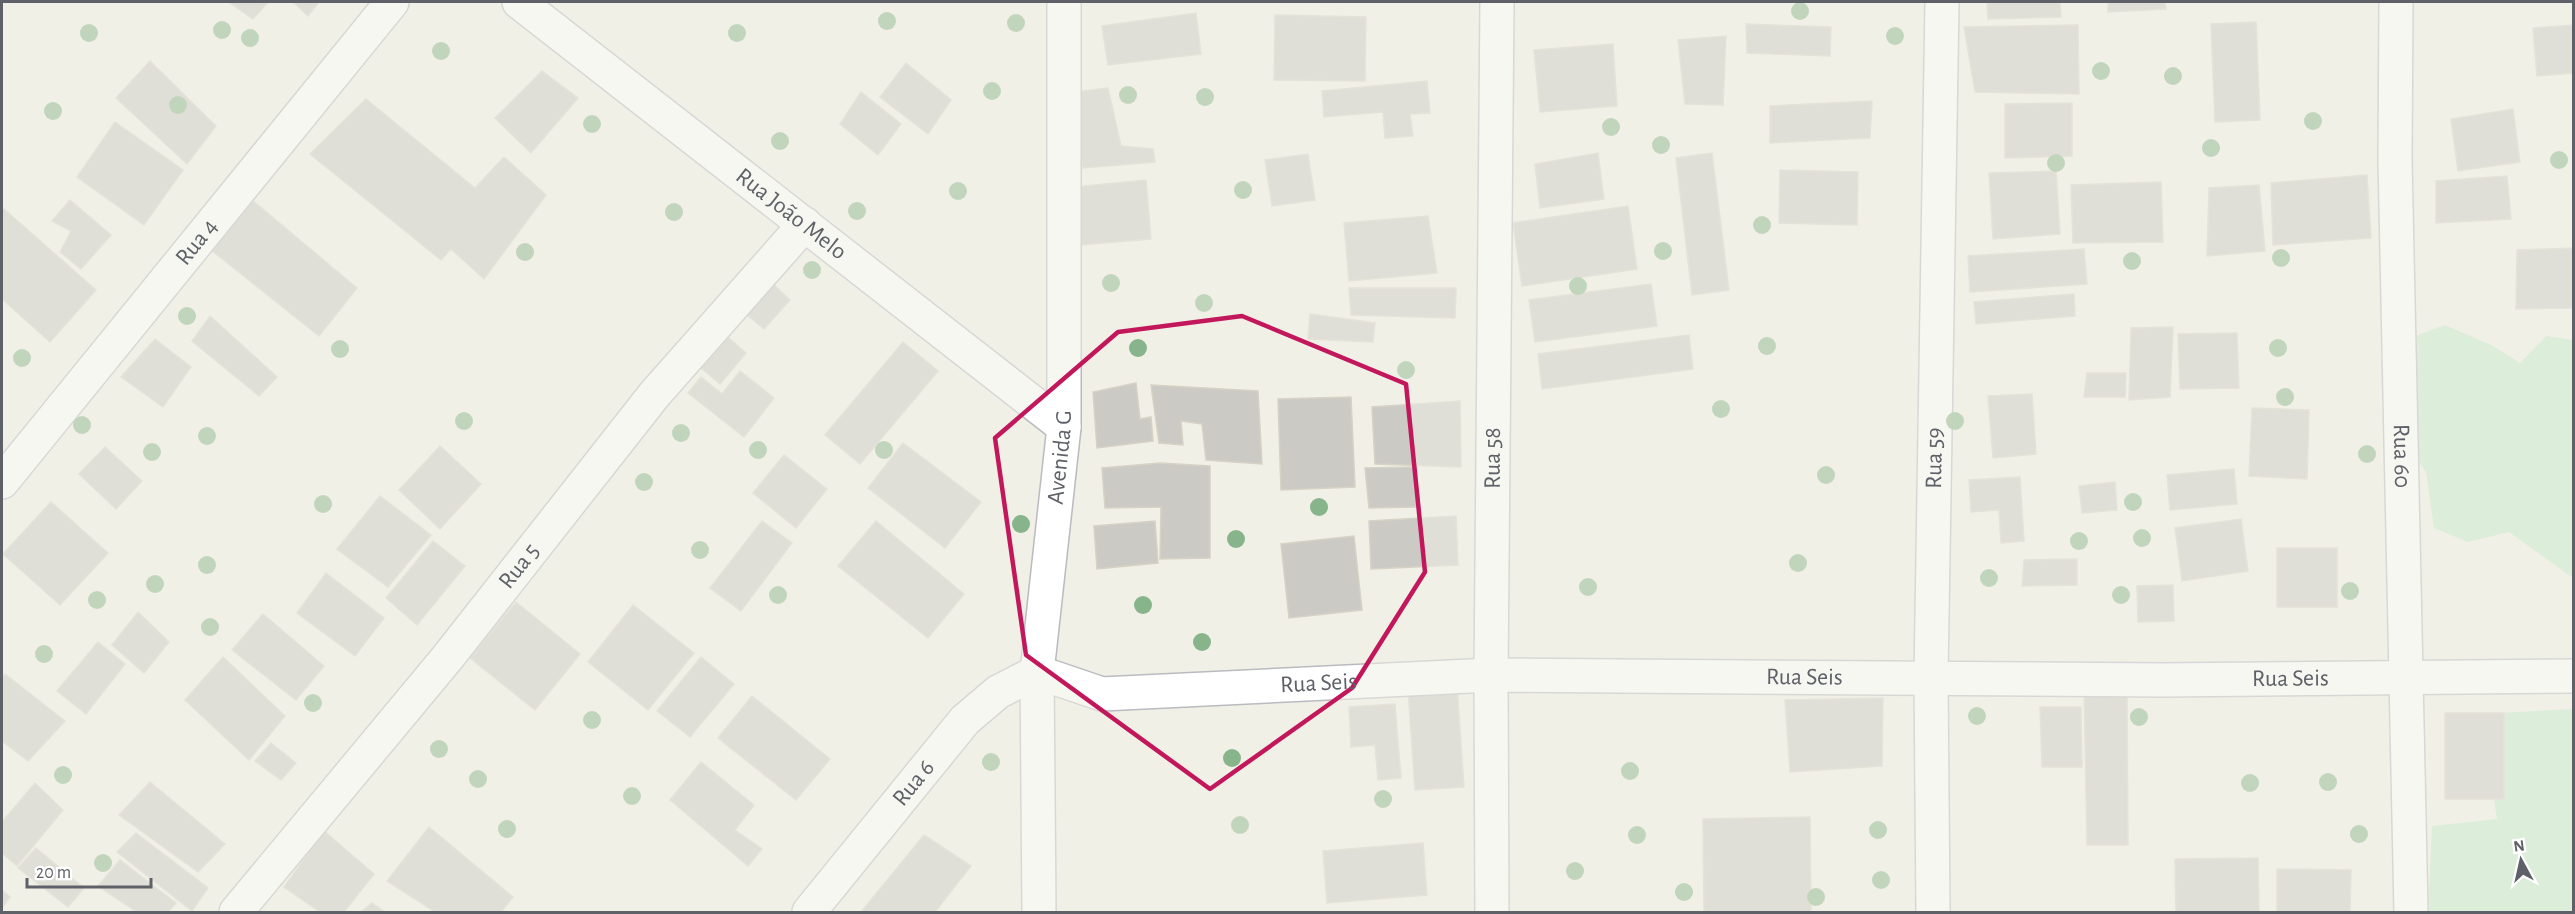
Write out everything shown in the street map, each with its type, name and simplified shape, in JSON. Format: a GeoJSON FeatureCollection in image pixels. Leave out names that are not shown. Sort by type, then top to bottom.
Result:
{"type":"FeatureCollection","features":[{"type":"Feature","properties":{"kind":"street","name":"Rua 4"},"geometry":{"type":"LineString","coordinates":[[2,482],[392,2]]}},
{"type":"Feature","properties":{"kind":"street","name":"Rua João Melo"},"geometry":{"type":"LineString","coordinates":[[519,2],[1064,427]]}},
{"type":"Feature","properties":{"kind":"street","name":"Avenida G"},"geometry":{"type":"LineString","coordinates":[[1039,912],[1037,672],[1064,427],[1064,2]]}},
{"type":"Feature","properties":{"kind":"street","name":"Rua 58"},"geometry":{"type":"LineString","coordinates":[[1491,912],[1497,2]]}},
{"type":"Feature","properties":{"kind":"street","name":"Rua 59"},"geometry":{"type":"LineString","coordinates":[[1933,912],[1931,677],[1942,2]]}},
{"type":"Feature","properties":{"kind":"street","name":"Rua 60"},"geometry":{"type":"LineString","coordinates":[[2396,2],[2395,171],[2410,912]]}},
{"type":"Feature","properties":{"kind":"street","name":"Rua 5"},"geometry":{"type":"LineString","coordinates":[[236,912],[448,657],[654,395],[806,224]]}},
{"type":"Feature","properties":{"kind":"street","name":"Rua Seis"},"geometry":{"type":"LineString","coordinates":[[1037,672],[1102,694],[1491,675],[2162,680],[2574,676]]}},
{"type":"Feature","properties":{"kind":"street","name":"Rua 6"},"geometry":{"type":"LineString","coordinates":[[809,912],[965,720],[998,692],[1037,672]]}},
{"type":"Feature","properties":{"kind":"highlighted area"},"geometry":{"type":"Polygon","coordinates":[[[1242,316],[1406,384],[1425,572],[1352,688],[1210,789],[1026,655],[995,438],[1118,332],[1242,316]]]}},
{"type":"Feature","properties":{"kind":"green space"},"geometry":{"type":"Polygon","coordinates":[[[2445,325],[2493,346],[2520,363],[2546,336],[2573,340],[2573,578],[2509,532],[2468,542],[2434,528],[2426,472],[2389,420],[2410,338],[2445,325]]]}},
{"type":"Feature","properties":{"kind":"green space"},"geometry":{"type":"Polygon","coordinates":[[[2573,709],[2573,912],[2428,912],[2432,826],[2497,819],[2481,714],[2573,709]]]}},
{"type":"Feature","properties":{"kind":"building"},"geometry":{"type":"Polygon","coordinates":[[[229,2],[268,2],[253,19],[229,2]]]}},
{"type":"Feature","properties":{"kind":"building"},"geometry":{"type":"Polygon","coordinates":[[[293,2],[319,2],[308,16],[293,2]]]}},
{"type":"Feature","properties":{"kind":"building"},"geometry":{"type":"Polygon","coordinates":[[[1987,2],[2060,2],[2061,17],[1988,19],[1987,2]]]}},
{"type":"Feature","properties":{"kind":"building"},"geometry":{"type":"Polygon","coordinates":[[[2108,2],[2165,2],[2166,9],[2108,12],[2108,2]]]}},
{"type":"Feature","properties":{"kind":"building"},"geometry":{"type":"Polygon","coordinates":[[[1196,13],[1201,54],[1108,65],[1102,26],[1196,13]]]}},
{"type":"Feature","properties":{"kind":"building"},"geometry":{"type":"Polygon","coordinates":[[[1275,15],[1366,17],[1365,81],[1274,80],[1275,15]]]}},
{"type":"Feature","properties":{"kind":"building"},"geometry":{"type":"Polygon","coordinates":[[[2256,22],[2260,120],[2215,122],[2211,24],[2256,22]]]}},
{"type":"Feature","properties":{"kind":"building"},"geometry":{"type":"Polygon","coordinates":[[[1746,24],[1831,27],[1830,56],[1747,53],[1746,24]]]}},
{"type":"Feature","properties":{"kind":"building"},"geometry":{"type":"Polygon","coordinates":[[[2078,25],[2079,94],[1975,92],[1964,27],[2078,25]]]}},
{"type":"Feature","properties":{"kind":"building"},"geometry":{"type":"Polygon","coordinates":[[[2574,25],[2574,73],[2537,76],[2533,28],[2574,25]]]}},
{"type":"Feature","properties":{"kind":"building"},"geometry":{"type":"Polygon","coordinates":[[[1726,36],[1723,105],[1685,104],[1678,40],[1726,36]]]}},
{"type":"Feature","properties":{"kind":"building"},"geometry":{"type":"Polygon","coordinates":[[[1613,44],[1617,106],[1540,112],[1534,50],[1613,44]]]}},
{"type":"Feature","properties":{"kind":"building"},"geometry":{"type":"Polygon","coordinates":[[[150,61],[216,126],[187,164],[116,98],[150,61]]]}},
{"type":"Feature","properties":{"kind":"building"},"geometry":{"type":"Polygon","coordinates":[[[906,63],[951,100],[928,134],[880,97],[906,63]]]}},
{"type":"Feature","properties":{"kind":"building"},"geometry":{"type":"Polygon","coordinates":[[[542,71],[578,98],[531,153],[495,118],[542,71]]]}},
{"type":"Feature","properties":{"kind":"building"},"geometry":{"type":"Polygon","coordinates":[[[1427,81],[1430,113],[1410,114],[1413,136],[1385,138],[1383,112],[1324,117],[1322,91],[1427,81]]]}},
{"type":"Feature","properties":{"kind":"building"},"geometry":{"type":"Polygon","coordinates":[[[1108,88],[1121,146],[1153,149],[1155,162],[1083,168],[1075,92],[1108,88]]]}},
{"type":"Feature","properties":{"kind":"building"},"geometry":{"type":"Polygon","coordinates":[[[861,92],[901,124],[878,155],[840,124],[861,92]]]}},
{"type":"Feature","properties":{"kind":"building"},"geometry":{"type":"Polygon","coordinates":[[[366,99],[475,188],[504,157],[546,195],[484,279],[451,249],[441,260],[310,154],[366,99]]]}},
{"type":"Feature","properties":{"kind":"building"},"geometry":{"type":"Polygon","coordinates":[[[1872,101],[1870,138],[1770,143],[1770,106],[1872,101]]]}},
{"type":"Feature","properties":{"kind":"building"},"geometry":{"type":"Polygon","coordinates":[[[2072,103],[2072,156],[2005,158],[2005,104],[2072,103]]]}},
{"type":"Feature","properties":{"kind":"building"},"geometry":{"type":"Polygon","coordinates":[[[2513,109],[2520,162],[2458,171],[2451,119],[2513,109]]]}},
{"type":"Feature","properties":{"kind":"building"},"geometry":{"type":"Polygon","coordinates":[[[115,122],[183,170],[144,225],[77,177],[115,122]]]}},
{"type":"Feature","properties":{"kind":"building"},"geometry":{"type":"Polygon","coordinates":[[[1598,153],[1604,199],[1540,208],[1535,164],[1598,153]]]}},
{"type":"Feature","properties":{"kind":"building"},"geometry":{"type":"Polygon","coordinates":[[[1712,153],[1729,290],[1692,295],[1676,158],[1712,153]]]}},
{"type":"Feature","properties":{"kind":"building"},"geometry":{"type":"Polygon","coordinates":[[[1308,154],[1315,200],[1272,206],[1265,160],[1308,154]]]}},
{"type":"Feature","properties":{"kind":"building"},"geometry":{"type":"Polygon","coordinates":[[[1780,170],[1858,172],[1857,225],[1779,223],[1780,170]]]}},
{"type":"Feature","properties":{"kind":"building"},"geometry":{"type":"Polygon","coordinates":[[[2056,171],[2060,234],[1993,239],[1989,173],[2056,171]]]}},
{"type":"Feature","properties":{"kind":"building"},"geometry":{"type":"Polygon","coordinates":[[[2367,175],[2371,238],[2273,245],[2271,183],[2367,175]]]}},
{"type":"Feature","properties":{"kind":"building"},"geometry":{"type":"Polygon","coordinates":[[[2507,176],[2511,219],[2436,223],[2436,181],[2507,176]]]}},
{"type":"Feature","properties":{"kind":"building"},"geometry":{"type":"Polygon","coordinates":[[[1146,180],[1151,239],[1080,245],[1075,187],[1146,180]]]}},
{"type":"Feature","properties":{"kind":"building"},"geometry":{"type":"Polygon","coordinates":[[[2161,182],[2163,242],[2073,243],[2071,185],[2161,182]]]}},
{"type":"Feature","properties":{"kind":"building"},"geometry":{"type":"Polygon","coordinates":[[[2259,185],[2265,251],[2207,256],[2209,188],[2259,185]]]}},
{"type":"Feature","properties":{"kind":"building"},"geometry":{"type":"Polygon","coordinates":[[[246,195],[357,288],[319,336],[206,246],[246,195]]]}},
{"type":"Feature","properties":{"kind":"building"},"geometry":{"type":"Polygon","coordinates":[[[70,200],[111,235],[81,269],[60,252],[71,231],[52,221],[70,200]]]}},
{"type":"Feature","properties":{"kind":"building"},"geometry":{"type":"Polygon","coordinates":[[[1628,206],[1637,269],[1522,286],[1513,223],[1628,206]]]}},
{"type":"Feature","properties":{"kind":"building"},"geometry":{"type":"Polygon","coordinates":[[[4,209],[96,290],[50,342],[2,299],[2,211],[4,209]]]}},
{"type":"Feature","properties":{"kind":"building"},"geometry":{"type":"Polygon","coordinates":[[[1428,216],[1437,273],[1349,281],[1344,223],[1428,216]]]}},
{"type":"Feature","properties":{"kind":"building"},"geometry":{"type":"Polygon","coordinates":[[[2574,248],[2574,308],[2516,309],[2517,250],[2574,248]]]}},
{"type":"Feature","properties":{"kind":"building"},"geometry":{"type":"Polygon","coordinates":[[[2084,249],[2087,284],[1970,292],[1968,256],[2084,249]]]}},
{"type":"Feature","properties":{"kind":"building"},"geometry":{"type":"Polygon","coordinates":[[[773,284],[790,300],[764,329],[746,314],[773,284]]]}},
{"type":"Feature","properties":{"kind":"building"},"geometry":{"type":"Polygon","coordinates":[[[1651,284],[1657,326],[1535,342],[1529,300],[1651,284]]]}},
{"type":"Feature","properties":{"kind":"building"},"geometry":{"type":"Polygon","coordinates":[[[1349,288],[1456,288],[1455,318],[1351,315],[1349,288]]]}},
{"type":"Feature","properties":{"kind":"building"},"geometry":{"type":"Polygon","coordinates":[[[2074,294],[2075,316],[1976,324],[1974,302],[2074,294]]]}},
{"type":"Feature","properties":{"kind":"building"},"geometry":{"type":"Polygon","coordinates":[[[1310,314],[1375,323],[1373,342],[1308,339],[1310,314]]]}},
{"type":"Feature","properties":{"kind":"building"},"geometry":{"type":"Polygon","coordinates":[[[210,316],[277,377],[259,396],[192,341],[210,316]]]}},
{"type":"Feature","properties":{"kind":"building"},"geometry":{"type":"Polygon","coordinates":[[[2173,327],[2170,397],[2129,400],[2131,328],[2173,327]]]}},
{"type":"Feature","properties":{"kind":"building"},"geometry":{"type":"Polygon","coordinates":[[[722,332],[746,353],[720,384],[695,363],[722,332]]]}},
{"type":"Feature","properties":{"kind":"building"},"geometry":{"type":"Polygon","coordinates":[[[2237,333],[2239,388],[2180,389],[2178,334],[2237,333]]]}},
{"type":"Feature","properties":{"kind":"building"},"geometry":{"type":"Polygon","coordinates":[[[1689,335],[1693,369],[1542,389],[1538,354],[1689,335]]]}},
{"type":"Feature","properties":{"kind":"building"},"geometry":{"type":"Polygon","coordinates":[[[155,339],[191,367],[163,407],[121,377],[155,339]]]}},
{"type":"Feature","properties":{"kind":"building"},"geometry":{"type":"Polygon","coordinates":[[[903,342],[938,371],[860,464],[825,435],[903,342]]]}},
{"type":"Feature","properties":{"kind":"building"},"geometry":{"type":"Polygon","coordinates":[[[740,371],[774,398],[744,437],[688,393],[701,377],[722,394],[740,371]]]}},
{"type":"Feature","properties":{"kind":"building"},"geometry":{"type":"Polygon","coordinates":[[[2087,373],[2126,373],[2125,397],[2084,397],[2087,373]]]}},
{"type":"Feature","properties":{"kind":"building"},"geometry":{"type":"Polygon","coordinates":[[[1136,383],[1140,419],[1151,417],[1153,441],[1097,448],[1093,392],[1136,383]]]}},
{"type":"Feature","properties":{"kind":"building"},"geometry":{"type":"Polygon","coordinates":[[[1151,385],[1258,391],[1262,464],[1206,460],[1202,424],[1181,421],[1183,445],[1159,443],[1151,385]]]}},
{"type":"Feature","properties":{"kind":"building"},"geometry":{"type":"Polygon","coordinates":[[[2032,394],[2036,454],[1993,458],[1988,396],[2032,394]]]}},
{"type":"Feature","properties":{"kind":"building"},"geometry":{"type":"Polygon","coordinates":[[[1351,397],[1355,487],[1281,490],[1278,399],[1351,397]]]}},
{"type":"Feature","properties":{"kind":"building"},"geometry":{"type":"Polygon","coordinates":[[[1460,401],[1461,467],[1375,464],[1372,407],[1460,401]]]}},
{"type":"Feature","properties":{"kind":"building"},"geometry":{"type":"Polygon","coordinates":[[[2252,408],[2309,410],[2307,479],[2249,476],[2252,408]]]}},
{"type":"Feature","properties":{"kind":"building"},"geometry":{"type":"Polygon","coordinates":[[[903,443],[981,502],[945,548],[868,488],[903,443]]]}},
{"type":"Feature","properties":{"kind":"building"},"geometry":{"type":"Polygon","coordinates":[[[440,446],[481,484],[440,529],[399,490],[440,446]]]}},
{"type":"Feature","properties":{"kind":"building"},"geometry":{"type":"Polygon","coordinates":[[[105,447],[142,481],[116,509],[79,474],[105,447]]]}},
{"type":"Feature","properties":{"kind":"building"},"geometry":{"type":"Polygon","coordinates":[[[784,455],[827,489],[796,528],[753,493],[784,455]]]}},
{"type":"Feature","properties":{"kind":"building"},"geometry":{"type":"Polygon","coordinates":[[[1160,463],[1210,466],[1210,558],[1160,559],[1161,507],[1105,508],[1102,468],[1160,463]]]}},
{"type":"Feature","properties":{"kind":"building"},"geometry":{"type":"Polygon","coordinates":[[[1417,467],[1416,507],[1369,508],[1365,468],[1417,467]]]}},
{"type":"Feature","properties":{"kind":"building"},"geometry":{"type":"Polygon","coordinates":[[[2234,469],[2237,504],[2170,510],[2167,475],[2234,469]]]}},
{"type":"Feature","properties":{"kind":"building"},"geometry":{"type":"Polygon","coordinates":[[[2020,477],[2024,541],[2001,543],[1999,510],[1971,512],[1969,480],[2020,477]]]}},
{"type":"Feature","properties":{"kind":"building"},"geometry":{"type":"Polygon","coordinates":[[[2115,482],[2117,510],[2082,513],[2079,486],[2115,482]]]}},
{"type":"Feature","properties":{"kind":"building"},"geometry":{"type":"Polygon","coordinates":[[[380,496],[431,535],[388,587],[337,549],[380,496]]]}},
{"type":"Feature","properties":{"kind":"building"},"geometry":{"type":"Polygon","coordinates":[[[51,502],[108,553],[60,605],[3,554],[51,502]]]}},
{"type":"Feature","properties":{"kind":"building"},"geometry":{"type":"Polygon","coordinates":[[[1456,516],[1458,565],[1371,569],[1369,521],[1456,516]]]}},
{"type":"Feature","properties":{"kind":"building"},"geometry":{"type":"Polygon","coordinates":[[[2241,519],[2248,571],[2182,581],[2175,528],[2241,519]]]}},
{"type":"Feature","properties":{"kind":"building"},"geometry":{"type":"Polygon","coordinates":[[[762,521],[792,543],[741,611],[710,588],[762,521]]]}},
{"type":"Feature","properties":{"kind":"building"},"geometry":{"type":"Polygon","coordinates":[[[876,521],[964,594],[928,638],[838,566],[876,521]]]}},
{"type":"Feature","properties":{"kind":"building"},"geometry":{"type":"Polygon","coordinates":[[[1155,521],[1158,563],[1097,569],[1094,526],[1155,521]]]}},
{"type":"Feature","properties":{"kind":"building"},"geometry":{"type":"Polygon","coordinates":[[[1354,536],[1362,610],[1289,618],[1281,544],[1354,536]]]}},
{"type":"Feature","properties":{"kind":"building"},"geometry":{"type":"Polygon","coordinates":[[[433,541],[465,566],[417,625],[386,598],[433,541]]]}},
{"type":"Feature","properties":{"kind":"building"},"geometry":{"type":"Polygon","coordinates":[[[2277,548],[2337,548],[2337,607],[2277,607],[2277,548]]]}},
{"type":"Feature","properties":{"kind":"building"},"geometry":{"type":"Polygon","coordinates":[[[2077,559],[2077,585],[2022,586],[2024,560],[2077,559]]]}},
{"type":"Feature","properties":{"kind":"building"},"geometry":{"type":"Polygon","coordinates":[[[326,573],[384,618],[355,656],[297,613],[326,573]]]}},
{"type":"Feature","properties":{"kind":"building"},"geometry":{"type":"Polygon","coordinates":[[[2173,585],[2174,621],[2138,622],[2137,586],[2173,585]]]}},
{"type":"Feature","properties":{"kind":"building"},"geometry":{"type":"Polygon","coordinates":[[[516,602],[580,654],[535,710],[470,658],[516,602]]]}},
{"type":"Feature","properties":{"kind":"building"},"geometry":{"type":"Polygon","coordinates":[[[633,605],[694,653],[648,710],[588,662],[633,605]]]}},
{"type":"Feature","properties":{"kind":"building"},"geometry":{"type":"Polygon","coordinates":[[[138,612],[169,642],[144,673],[112,645],[138,612]]]}},
{"type":"Feature","properties":{"kind":"building"},"geometry":{"type":"Polygon","coordinates":[[[263,614],[324,666],[296,700],[232,650],[263,614]]]}},
{"type":"Feature","properties":{"kind":"building"},"geometry":{"type":"Polygon","coordinates":[[[98,642],[125,664],[86,714],[57,691],[98,642]]]}},
{"type":"Feature","properties":{"kind":"building"},"geometry":{"type":"Polygon","coordinates":[[[223,657],[285,716],[249,760],[185,700],[223,657]]]}},
{"type":"Feature","properties":{"kind":"building"},"geometry":{"type":"Polygon","coordinates":[[[701,657],[734,684],[690,737],[657,711],[701,657]]]}},
{"type":"Feature","properties":{"kind":"building"},"geometry":{"type":"Polygon","coordinates":[[[5,674],[65,721],[28,761],[2,741],[2,678],[5,674]]]}},
{"type":"Feature","properties":{"kind":"building"},"geometry":{"type":"Polygon","coordinates":[[[1457,686],[1464,787],[1415,790],[1408,690],[1457,686]]]}},
{"type":"Feature","properties":{"kind":"building"},"geometry":{"type":"Polygon","coordinates":[[[2084,689],[2127,690],[2128,845],[2087,845],[2084,689]]]}},
{"type":"Feature","properties":{"kind":"building"},"geometry":{"type":"Polygon","coordinates":[[[752,696],[830,759],[796,800],[718,738],[752,696]]]}},
{"type":"Feature","properties":{"kind":"building"},"geometry":{"type":"Polygon","coordinates":[[[1883,698],[1882,766],[1790,772],[1785,700],[1883,698]]]}},
{"type":"Feature","properties":{"kind":"building"},"geometry":{"type":"Polygon","coordinates":[[[1395,704],[1401,778],[1378,780],[1375,745],[1351,747],[1349,707],[1395,704]]]}},
{"type":"Feature","properties":{"kind":"building"},"geometry":{"type":"Polygon","coordinates":[[[2040,707],[2081,707],[2082,767],[2042,767],[2040,707]]]}},
{"type":"Feature","properties":{"kind":"building"},"geometry":{"type":"Polygon","coordinates":[[[2445,713],[2504,713],[2504,799],[2445,799],[2445,713]]]}},
{"type":"Feature","properties":{"kind":"building"},"geometry":{"type":"Polygon","coordinates":[[[271,743],[296,763],[281,780],[255,761],[271,743]]]}},
{"type":"Feature","properties":{"kind":"building"},"geometry":{"type":"Polygon","coordinates":[[[701,762],[754,805],[735,830],[762,849],[748,866],[670,800],[701,762]]]}},
{"type":"Feature","properties":{"kind":"building"},"geometry":{"type":"Polygon","coordinates":[[[150,782],[225,844],[198,872],[119,815],[150,782]]]}},
{"type":"Feature","properties":{"kind":"building"},"geometry":{"type":"Polygon","coordinates":[[[35,783],[63,810],[17,866],[2,853],[2,822],[35,783]]]}},
{"type":"Feature","properties":{"kind":"building"},"geometry":{"type":"Polygon","coordinates":[[[1810,817],[1811,912],[1704,912],[1703,819],[1810,817]]]}},
{"type":"Feature","properties":{"kind":"building"},"geometry":{"type":"Polygon","coordinates":[[[429,827],[513,897],[501,912],[435,912],[387,881],[429,827]]]}},
{"type":"Feature","properties":{"kind":"building"},"geometry":{"type":"Polygon","coordinates":[[[324,831],[374,874],[344,912],[320,912],[284,887],[324,831]]]}},
{"type":"Feature","properties":{"kind":"building"},"geometry":{"type":"Polygon","coordinates":[[[136,833],[208,888],[192,911],[117,852],[136,833]]]}},
{"type":"Feature","properties":{"kind":"building"},"geometry":{"type":"Polygon","coordinates":[[[924,835],[971,866],[935,912],[861,912],[924,835]]]}},
{"type":"Feature","properties":{"kind":"building"},"geometry":{"type":"Polygon","coordinates":[[[1423,843],[1427,895],[1327,903],[1323,851],[1423,843]]]}},
{"type":"Feature","properties":{"kind":"building"},"geometry":{"type":"Polygon","coordinates":[[[36,848],[84,888],[68,907],[18,868],[36,848]]]}},
{"type":"Feature","properties":{"kind":"building"},"geometry":{"type":"Polygon","coordinates":[[[2258,858],[2259,912],[2176,912],[2175,859],[2258,858]]]}},
{"type":"Feature","properties":{"kind":"building"},"geometry":{"type":"Polygon","coordinates":[[[120,860],[176,903],[168,912],[137,912],[98,886],[120,860]]]}},
{"type":"Feature","properties":{"kind":"building"},"geometry":{"type":"Polygon","coordinates":[[[2277,869],[2351,870],[2350,912],[2277,912],[2277,869]]]}},
{"type":"Feature","properties":{"kind":"building"},"geometry":{"type":"Polygon","coordinates":[[[2,890],[10,897],[2,908],[2,890]]]}},
{"type":"Feature","properties":{"kind":"building"},"geometry":{"type":"Polygon","coordinates":[[[372,903],[385,912],[361,912],[372,903]]]}}]}
